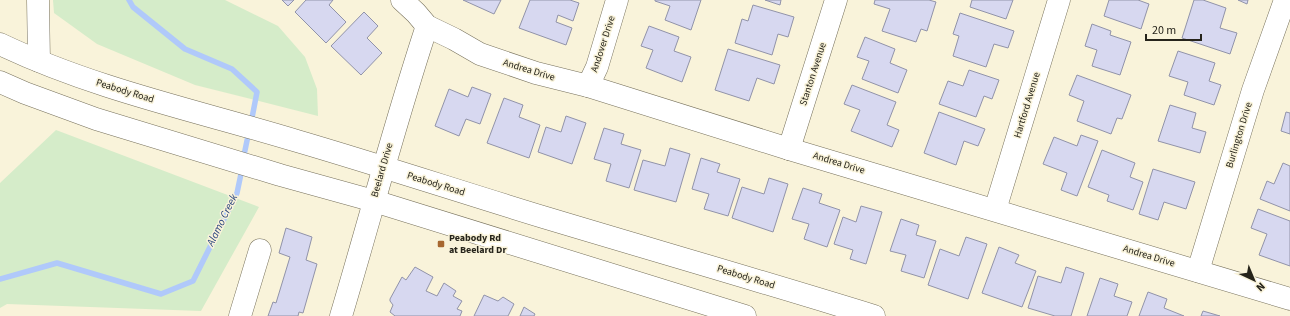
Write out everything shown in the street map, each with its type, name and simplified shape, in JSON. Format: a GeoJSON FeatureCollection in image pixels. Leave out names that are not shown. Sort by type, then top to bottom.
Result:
{"type":"FeatureCollection","features":[{"type":"Feature","properties":{"kind":"street"},"geometry":{"type":"LineString","coordinates":[[38,0],[39,61]]}},
{"type":"Feature","properties":{"kind":"street","name":"Andrea Drive"},"geometry":{"type":"LineString","coordinates":[[402,0],[427,26],[480,54],[536,74],[588,86],[1290,300]]}},
{"type":"Feature","properties":{"kind":"street","name":"Andover Drive"},"geometry":{"type":"LineString","coordinates":[[588,86],[597,67],[617,0]]}},
{"type":"Feature","properties":{"kind":"street","name":"Stanton Avenue"},"geometry":{"type":"LineString","coordinates":[[789,148],[836,0]]}},
{"type":"Feature","properties":{"kind":"street","name":"Hartford Avenue"},"geometry":{"type":"LineString","coordinates":[[995,210],[1058,0]]}},
{"type":"Feature","properties":{"kind":"street","name":"Burlington Drive"},"geometry":{"type":"LineString","coordinates":[[1198,271],[1252,90],[1285,0]]}},
{"type":"Feature","properties":{"kind":"street","name":"Beelard Drive"},"geometry":{"type":"LineString","coordinates":[[341,316],[368,226],[383,167],[427,26]]}},
{"type":"Feature","properties":{"kind":"street","name":"Peabody Road"},"geometry":{"type":"LineString","coordinates":[[0,44],[39,61],[90,80],[383,167],[840,311],[874,316]]}},
{"type":"Feature","properties":{"kind":"street"},"geometry":{"type":"LineString","coordinates":[[0,82],[25,93],[96,119],[280,175],[374,201],[745,316]]}},
{"type":"Feature","properties":{"kind":"street"},"geometry":{"type":"LineString","coordinates":[[240,316],[260,250]]}},
{"type":"Feature","properties":{"kind":"green space"},"geometry":{"type":"Polygon","coordinates":[[[53,0],[225,0],[278,26],[305,57],[317,89],[318,116],[195,85],[97,44],[54,13],[53,0]]]}},
{"type":"Feature","properties":{"kind":"green space"},"geometry":{"type":"Polygon","coordinates":[[[56,130],[259,207],[201,311],[7,304],[0,308],[0,183],[56,130]]]}},
{"type":"Feature","properties":{"kind":"building"},"geometry":{"type":"Polygon","coordinates":[[[282,0],[294,0],[288,6],[282,0]]]}},
{"type":"Feature","properties":{"kind":"building"},"geometry":{"type":"Polygon","coordinates":[[[306,0],[333,0],[329,5],[346,22],[326,43],[295,12],[306,0]]]}},
{"type":"Feature","properties":{"kind":"building"},"geometry":{"type":"Polygon","coordinates":[[[463,0],[501,0],[494,14],[463,0]]]}},
{"type":"Feature","properties":{"kind":"building"},"geometry":{"type":"Polygon","coordinates":[[[530,0],[570,0],[579,3],[573,21],[558,15],[556,22],[572,28],[566,45],[519,28],[530,0]]]}},
{"type":"Feature","properties":{"kind":"building"},"geometry":{"type":"Polygon","coordinates":[[[655,0],[701,0],[691,30],[665,20],[670,6],[655,0]]]}},
{"type":"Feature","properties":{"kind":"building"},"geometry":{"type":"Polygon","coordinates":[[[765,0],[781,0],[780,5],[765,0]]]}},
{"type":"Feature","properties":{"kind":"building"},"geometry":{"type":"Polygon","coordinates":[[[875,0],[929,0],[936,2],[927,31],[921,29],[916,42],[882,31],[890,9],[874,4],[875,0]]]}},
{"type":"Feature","properties":{"kind":"building"},"geometry":{"type":"Polygon","coordinates":[[[972,0],[1013,0],[1006,19],[970,7],[972,0]]]}},
{"type":"Feature","properties":{"kind":"building"},"geometry":{"type":"Polygon","coordinates":[[[1109,0],[1138,0],[1149,4],[1141,29],[1104,16],[1109,0]]]}},
{"type":"Feature","properties":{"kind":"building"},"geometry":{"type":"Polygon","coordinates":[[[1194,0],[1203,0],[1226,8],[1220,28],[1237,33],[1230,54],[1182,38],[1194,0]]]}},
{"type":"Feature","properties":{"kind":"building"},"geometry":{"type":"Polygon","coordinates":[[[1238,0],[1248,0],[1247,4],[1238,0]]]}},
{"type":"Feature","properties":{"kind":"building"},"geometry":{"type":"Polygon","coordinates":[[[753,5],[794,17],[788,37],[778,34],[772,55],[735,43],[742,19],[748,21],[753,5]]]}},
{"type":"Feature","properties":{"kind":"building"},"geometry":{"type":"Polygon","coordinates":[[[364,12],[378,26],[367,38],[382,53],[361,75],[331,46],[364,12]]]}},
{"type":"Feature","properties":{"kind":"building"},"geometry":{"type":"Polygon","coordinates":[[[960,13],[1014,31],[1008,48],[994,44],[986,67],[953,56],[959,36],[953,34],[960,13]]]}},
{"type":"Feature","properties":{"kind":"building"},"geometry":{"type":"Polygon","coordinates":[[[1092,24],[1111,31],[1110,35],[1131,42],[1120,75],[1092,66],[1097,50],[1085,46],[1092,24]]]}},
{"type":"Feature","properties":{"kind":"building"},"geometry":{"type":"Polygon","coordinates":[[[649,26],[679,37],[674,51],[691,57],[682,82],[646,68],[653,50],[641,46],[649,26]]]}},
{"type":"Feature","properties":{"kind":"building"},"geometry":{"type":"Polygon","coordinates":[[[865,37],[895,49],[890,63],[907,70],[898,93],[862,79],[869,61],[857,57],[865,37]]]}},
{"type":"Feature","properties":{"kind":"building"},"geometry":{"type":"Polygon","coordinates":[[[728,49],[780,65],[774,84],[757,78],[749,101],[715,90],[728,49]]]}},
{"type":"Feature","properties":{"kind":"building"},"geometry":{"type":"Polygon","coordinates":[[[1178,51],[1215,63],[1209,81],[1221,85],[1214,105],[1184,95],[1188,82],[1169,76],[1178,51]]]}},
{"type":"Feature","properties":{"kind":"building"},"geometry":{"type":"Polygon","coordinates":[[[969,70],[999,80],[992,99],[984,96],[976,117],[939,104],[948,81],[963,86],[969,70]]]}},
{"type":"Feature","properties":{"kind":"building"},"geometry":{"type":"Polygon","coordinates":[[[1077,75],[1131,95],[1122,119],[1117,118],[1111,134],[1077,121],[1084,101],[1069,95],[1077,75]]]}},
{"type":"Feature","properties":{"kind":"building"},"geometry":{"type":"Polygon","coordinates":[[[852,85],[896,102],[887,125],[899,130],[892,147],[851,131],[860,110],[844,104],[852,85]]]}},
{"type":"Feature","properties":{"kind":"building"},"geometry":{"type":"Polygon","coordinates":[[[472,87],[491,94],[480,124],[466,119],[459,136],[435,126],[449,89],[468,97],[472,87]]]}},
{"type":"Feature","properties":{"kind":"building"},"geometry":{"type":"Polygon","coordinates":[[[504,98],[523,105],[519,117],[540,125],[529,158],[487,143],[504,98]]]}},
{"type":"Feature","properties":{"kind":"building"},"geometry":{"type":"Polygon","coordinates":[[[1170,105],[1196,113],[1192,128],[1206,132],[1200,153],[1158,141],[1170,105]]]}},
{"type":"Feature","properties":{"kind":"building"},"geometry":{"type":"Polygon","coordinates":[[[939,112],[985,129],[978,146],[964,141],[956,165],[924,153],[939,112]]]}},
{"type":"Feature","properties":{"kind":"building"},"geometry":{"type":"Polygon","coordinates":[[[1286,112],[1290,113],[1290,134],[1281,131],[1286,112]]]}},
{"type":"Feature","properties":{"kind":"building"},"geometry":{"type":"Polygon","coordinates":[[[566,116],[586,123],[572,164],[538,152],[546,127],[561,132],[566,116]]]}},
{"type":"Feature","properties":{"kind":"building"},"geometry":{"type":"Polygon","coordinates":[[[604,128],[624,134],[621,144],[641,150],[629,188],[606,181],[611,164],[594,159],[604,128]]]}},
{"type":"Feature","properties":{"kind":"building"},"geometry":{"type":"Polygon","coordinates":[[[1081,135],[1098,141],[1077,196],[1061,190],[1067,173],[1043,164],[1054,137],[1077,146],[1081,135]]]}},
{"type":"Feature","properties":{"kind":"building"},"geometry":{"type":"Polygon","coordinates":[[[670,148],[690,154],[676,202],[634,190],[643,160],[665,166],[670,148]]]}},
{"type":"Feature","properties":{"kind":"building"},"geometry":{"type":"Polygon","coordinates":[[[1102,150],[1135,163],[1130,177],[1143,182],[1133,210],[1107,201],[1109,195],[1088,187],[1102,150]]]}},
{"type":"Feature","properties":{"kind":"building"},"geometry":{"type":"Polygon","coordinates":[[[701,158],[720,164],[717,172],[740,179],[728,216],[704,209],[709,194],[692,189],[701,158]]]}},
{"type":"Feature","properties":{"kind":"building"},"geometry":{"type":"Polygon","coordinates":[[[1283,163],[1290,166],[1290,211],[1260,199],[1267,181],[1274,184],[1283,163]]]}},
{"type":"Feature","properties":{"kind":"building"},"geometry":{"type":"Polygon","coordinates":[[[1153,169],[1195,182],[1186,209],[1164,202],[1158,220],[1139,214],[1153,169]]]}},
{"type":"Feature","properties":{"kind":"building"},"geometry":{"type":"Polygon","coordinates":[[[769,178],[788,184],[773,232],[732,218],[742,187],[764,194],[769,178]]]}},
{"type":"Feature","properties":{"kind":"building"},"geometry":{"type":"Polygon","coordinates":[[[803,188],[822,194],[819,203],[840,210],[827,247],[804,239],[809,224],[792,219],[803,188]]]}},
{"type":"Feature","properties":{"kind":"building"},"geometry":{"type":"Polygon","coordinates":[[[861,206],[882,212],[866,264],[850,259],[853,250],[834,244],[843,217],[856,222],[861,206]]]}},
{"type":"Feature","properties":{"kind":"building"},"geometry":{"type":"Polygon","coordinates":[[[1258,209],[1290,221],[1290,266],[1259,255],[1267,234],[1251,228],[1258,209]]]}},
{"type":"Feature","properties":{"kind":"building"},"geometry":{"type":"Polygon","coordinates":[[[901,219],[919,225],[916,235],[936,241],[924,278],[901,271],[906,255],[890,251],[901,219]]]}},
{"type":"Feature","properties":{"kind":"building"},"geometry":{"type":"Polygon","coordinates":[[[286,228],[312,237],[306,260],[317,264],[303,313],[299,312],[298,316],[268,316],[273,302],[276,303],[290,257],[279,253],[286,228]]]}},
{"type":"Feature","properties":{"kind":"building"},"geometry":{"type":"Polygon","coordinates":[[[966,237],[987,244],[968,299],[928,285],[940,249],[959,256],[966,237]]]}},
{"type":"Feature","properties":{"kind":"building"},"geometry":{"type":"Polygon","coordinates":[[[999,247],[1019,255],[1015,263],[1036,271],[1022,307],[982,293],[999,247]]]}},
{"type":"Feature","properties":{"kind":"building"},"geometry":{"type":"Polygon","coordinates":[[[415,267],[433,277],[426,291],[437,296],[444,283],[456,291],[453,296],[462,301],[457,309],[462,311],[460,316],[395,316],[390,312],[393,305],[390,299],[402,277],[406,280],[415,267]]]}},
{"type":"Feature","properties":{"kind":"building"},"geometry":{"type":"Polygon","coordinates":[[[1066,267],[1084,273],[1071,316],[1055,316],[1028,308],[1038,276],[1061,283],[1066,267]]]}},
{"type":"Feature","properties":{"kind":"building"},"geometry":{"type":"Polygon","coordinates":[[[1100,278],[1118,284],[1114,296],[1132,302],[1127,316],[1087,316],[1100,278]]]}},
{"type":"Feature","properties":{"kind":"building"},"geometry":{"type":"Polygon","coordinates":[[[1148,292],[1167,299],[1164,308],[1184,316],[1139,316],[1148,292]]]}},
{"type":"Feature","properties":{"kind":"building"},"geometry":{"type":"Polygon","coordinates":[[[484,295],[498,301],[503,297],[514,304],[508,316],[474,316],[484,295]]]}},
{"type":"Feature","properties":{"kind":"building"},"geometry":{"type":"Polygon","coordinates":[[[524,307],[535,314],[534,316],[520,316],[524,307]]]}},
{"type":"Feature","properties":{"kind":"building"},"geometry":{"type":"Polygon","coordinates":[[[1203,311],[1220,316],[1201,316],[1203,311]]]}},
{"type":"Feature","properties":{"kind":"waterway","name":"Alamo Creek"},"geometry":{"type":"LineString","coordinates":[[129,0],[133,7],[185,49],[232,69],[257,92],[251,123]]}},
{"type":"Feature","properties":{"kind":"waterway","name":"Alamo Creek"},"geometry":{"type":"LineString","coordinates":[[243,160],[249,131]]}},
{"type":"Feature","properties":{"kind":"waterway","name":"Alamo Creek"},"geometry":{"type":"LineString","coordinates":[[0,279],[57,263],[161,294],[193,281],[237,193],[242,169]]}},
{"type":"Feature","properties":{"kind":"place","name":"Peabody Rd at Beelard Dr"},"geometry":{"type":"Point","coordinates":[441,244]}}]}
